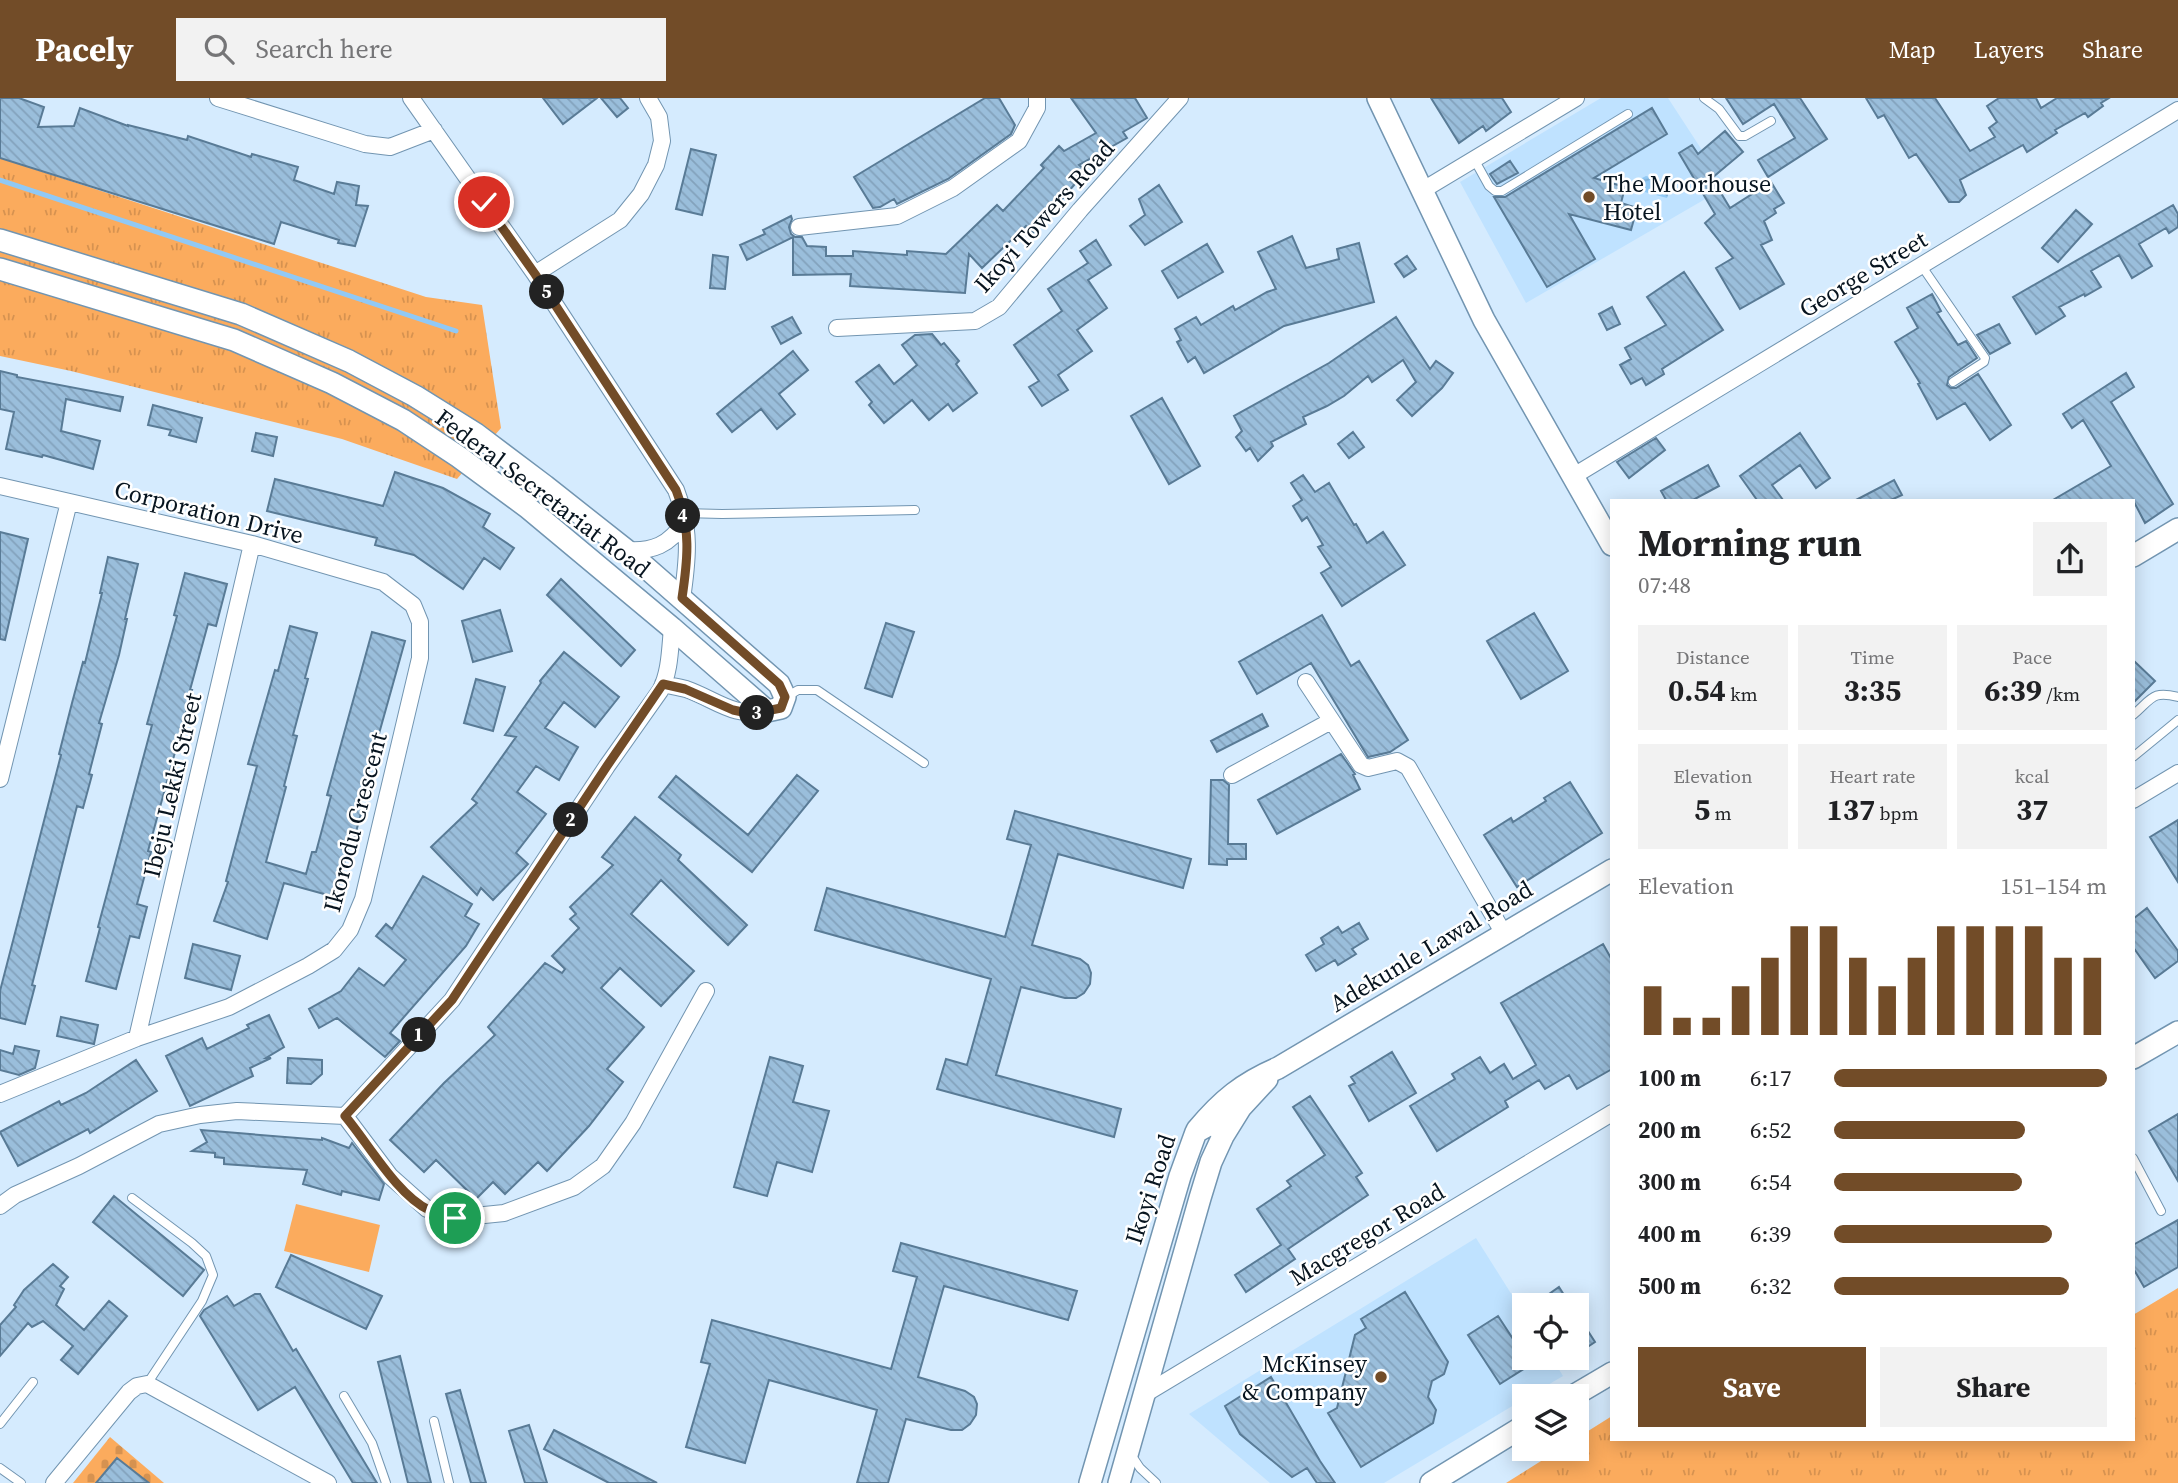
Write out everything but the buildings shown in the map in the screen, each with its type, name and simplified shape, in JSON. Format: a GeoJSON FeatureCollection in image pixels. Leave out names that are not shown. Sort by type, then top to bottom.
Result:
{"type":"FeatureCollection","features":[{"type":"Feature","properties":{"kind":"main road"},"geometry":{"type":"LineString","coordinates":[[1378,98],[1484,320],[1610,542]]}},
{"type":"Feature","properties":{"kind":"main road","name":"Federal Secretariat Road"},"geometry":{"type":"LineString","coordinates":[[0,240],[241,314],[349,361],[415,396],[476,434],[625,550],[779,684],[785,697]]}},
{"type":"Feature","properties":{"kind":"main road","name":"Federal Secretariat Road"},"geometry":{"type":"LineString","coordinates":[[0,269],[234,340],[332,383],[403,420],[527,507],[768,711]]}},
{"type":"Feature","properties":{"kind":"main road"},"geometry":{"type":"LineString","coordinates":[[2135,555],[2178,529]]}},
{"type":"Feature","properties":{"kind":"main road"},"geometry":{"type":"LineString","coordinates":[[768,711],[781,708],[785,697]]}},
{"type":"Feature","properties":{"kind":"main road","name":"Adekunle Lawal Road"},"geometry":{"type":"LineString","coordinates":[[1278,1068],[1610,871]]}},
{"type":"Feature","properties":{"kind":"main road"},"geometry":{"type":"LineString","coordinates":[[2135,1057],[2178,1032]]}},
{"type":"Feature","properties":{"kind":"main road"},"geometry":{"type":"LineString","coordinates":[[1196,1132],[1220,1103],[1236,1090],[1254,1078],[1278,1068]]}},
{"type":"Feature","properties":{"kind":"main road"},"geometry":{"type":"LineString","coordinates":[[1223,1136],[1241,1107],[1278,1068]]}},
{"type":"Feature","properties":{"kind":"main road","name":"Ikoyi Road"},"geometry":{"type":"LineString","coordinates":[[1090,1483],[1180,1176],[1196,1132],[1212,1123],[1219,1128],[1223,1136],[1211,1162],[1200,1198],[1119,1483]]}},
{"type":"Feature","properties":{"kind":"main road"},"geometry":{"type":"LineString","coordinates":[[1589,1387],[1610,1374]]}},
{"type":"Feature","properties":{"kind":"main road"},"geometry":{"type":"LineString","coordinates":[[1431,1483],[1512,1433]]}},
{"type":"Feature","properties":{"kind":"street"},"geometry":{"type":"LineString","coordinates":[[218,98],[365,144],[390,147],[434,130]]}},
{"type":"Feature","properties":{"kind":"street"},"geometry":{"type":"LineString","coordinates":[[411,98],[535,274],[676,490],[688,549],[682,598]]}},
{"type":"Feature","properties":{"kind":"street"},"geometry":{"type":"LineString","coordinates":[[535,274],[620,220],[641,194],[656,165],[662,141],[659,117],[648,98]]}},
{"type":"Feature","properties":{"kind":"street"},"geometry":{"type":"LineString","coordinates":[[799,227],[897,216],[953,188],[1019,141],[1037,108],[1037,98]]}},
{"type":"Feature","properties":{"kind":"street","name":"Ikoyi Towers Road"},"geometry":{"type":"LineString","coordinates":[[837,328],[975,321],[999,307],[1080,210],[1180,98]]}},
{"type":"Feature","properties":{"kind":"street"},"geometry":{"type":"LineString","coordinates":[[1423,190],[1576,98]]}},
{"type":"Feature","properties":{"kind":"street","name":"George Street"},"geometry":{"type":"LineString","coordinates":[[1572,477],[2178,110]]}},
{"type":"Feature","properties":{"kind":"street","name":"Corporation Drive"},"geometry":{"type":"LineString","coordinates":[[0,486],[252,544],[383,582],[402,595]]}},
{"type":"Feature","properties":{"kind":"street"},"geometry":{"type":"LineString","coordinates":[[0,779],[69,502]]}},
{"type":"Feature","properties":{"kind":"street"},"geometry":{"type":"LineString","coordinates":[[625,550],[646,551],[662,546],[672,538],[683,518]]}},
{"type":"Feature","properties":{"kind":"street","name":"Ibeju Lekki Street"},"geometry":{"type":"LineString","coordinates":[[137,1038],[252,544]]}},
{"type":"Feature","properties":{"kind":"street","name":"Ikorodu Crescent"},"geometry":{"type":"LineString","coordinates":[[0,1094],[137,1038],[229,1007],[334,950],[350,930],[363,899],[420,658],[420,622],[413,605],[402,595]]}},
{"type":"Feature","properties":{"kind":"street"},"geometry":{"type":"LineString","coordinates":[[0,1206],[15,1195],[79,1166],[159,1124],[200,1115],[237,1111],[345,1116],[452,1000],[663,684],[672,628]]}},
{"type":"Feature","properties":{"kind":"street"},"geometry":{"type":"LineString","coordinates":[[1306,682],[1360,765],[1368,768],[1396,761],[1408,767],[1504,934]]}},
{"type":"Feature","properties":{"kind":"street"},"geometry":{"type":"LineString","coordinates":[[663,684],[685,689],[733,710],[752,714],[768,711]]}},
{"type":"Feature","properties":{"kind":"street"},"geometry":{"type":"LineString","coordinates":[[1232,775],[1331,721]]}},
{"type":"Feature","properties":{"kind":"street"},"geometry":{"type":"LineString","coordinates":[[2135,799],[2178,773]]}},
{"type":"Feature","properties":{"kind":"street"},"geometry":{"type":"LineString","coordinates":[[345,1116],[390,1176],[427,1209],[455,1218],[504,1213],[574,1187],[603,1166],[633,1123],[706,991]]}},
{"type":"Feature","properties":{"kind":"street","name":"Macgregor Road"},"geometry":{"type":"LineString","coordinates":[[1145,1394],[1610,1114]]}},
{"type":"Feature","properties":{"kind":"street"},"geometry":{"type":"LineString","coordinates":[[54,1483],[129,1392],[137,1386],[147,1384],[328,1483]]}},
{"type":"Feature","properties":{"kind":"lane"},"geometry":{"type":"LineString","coordinates":[[1704,98],[1719,109],[1739,136],[1745,136],[1771,121]]}},
{"type":"Feature","properties":{"kind":"lane"},"geometry":{"type":"LineString","coordinates":[[1475,159],[1489,186],[1495,191],[1502,191],[1628,114]]}},
{"type":"Feature","properties":{"kind":"lane"},"geometry":{"type":"LineString","coordinates":[[1921,265],[1985,358],[1984,362],[1954,382]]}},
{"type":"Feature","properties":{"kind":"lane"},"geometry":{"type":"LineString","coordinates":[[683,518],[722,514],[915,510]]}},
{"type":"Feature","properties":{"kind":"lane"},"geometry":{"type":"LineString","coordinates":[[785,697],[798,690],[817,690],[924,764]]}},
{"type":"Feature","properties":{"kind":"lane"},"geometry":{"type":"LineString","coordinates":[[2135,713],[2156,694],[2164,692],[2178,697]]}},
{"type":"Feature","properties":{"kind":"lane"},"geometry":{"type":"LineString","coordinates":[[2135,755],[2178,720]]}},
{"type":"Feature","properties":{"kind":"lane"},"geometry":{"type":"LineString","coordinates":[[2135,1162],[2161,1211]]}},
{"type":"Feature","properties":{"kind":"lane"},"geometry":{"type":"LineString","coordinates":[[132,1198],[206,1256],[213,1275],[202,1301],[147,1384]]}},
{"type":"Feature","properties":{"kind":"lane"},"geometry":{"type":"LineString","coordinates":[[0,1424],[33,1382]]}},
{"type":"Feature","properties":{"kind":"lane"},"geometry":{"type":"LineString","coordinates":[[344,1396],[372,1443],[386,1483]]}},
{"type":"Feature","properties":{"kind":"lane"},"geometry":{"type":"LineString","coordinates":[[434,1421],[449,1483]]}},
{"type":"Feature","properties":{"kind":"lane"},"geometry":{"type":"LineString","coordinates":[[1128,1451],[1140,1468],[1156,1483]]}},
{"type":"Feature","properties":{"kind":"lane"},"geometry":{"type":"LineString","coordinates":[[0,1468],[21,1483]]}},
{"type":"Feature","properties":{"kind":"shaded area","name":"The Moorhouse Hotel"},"geometry":{"type":"Polygon","coordinates":[[[1601,98],[1668,98],[1726,187],[1526,303],[1460,182],[1601,98]]]}},
{"type":"Feature","properties":{"kind":"shaded area"},"geometry":{"type":"Polygon","coordinates":[[[1476,1238],[1512,1295],[1512,1370],[1559,1370],[1563,1376],[1549,1384],[1512,1384],[1512,1406],[1384,1483],[1270,1483],[1189,1414],[1476,1238]]]}},
{"type":"Feature","properties":{"kind":"green space"},"geometry":{"type":"Polygon","coordinates":[[[0,158],[426,297],[482,305],[501,428],[457,479],[342,439],[71,371],[0,356],[0,158]]]}},
{"type":"Feature","properties":{"kind":"green space"},"geometry":{"type":"Polygon","coordinates":[[[296,1204],[380,1225],[369,1272],[284,1251],[296,1204]]]}},
{"type":"Feature","properties":{"kind":"green space"},"geometry":{"type":"Polygon","coordinates":[[[2178,1288],[2178,1483],[1506,1483],[1541,1461],[1589,1461],[1589,1430],[1610,1417],[1610,1441],[2135,1441],[2135,1314],[2178,1288]]]}},
{"type":"Feature","properties":{"kind":"green space"},"geometry":{"type":"Polygon","coordinates":[[[110,1437],[164,1483],[73,1483],[110,1437]]]}},
{"type":"Feature","properties":{"kind":"water"},"geometry":{"type":"Polygon","coordinates":[[[1646,176],[1672,183],[1667,198],[1641,191],[1637,187],[1640,179],[1646,176]]]}},
{"type":"Feature","properties":{"kind":"waterway"},"geometry":{"type":"LineString","coordinates":[[0,180],[456,331]]}},
{"type":"Feature","properties":{"kind":"place","name":"The Moorhouse Hotel"},"geometry":{"type":"Point","coordinates":[1589,197]}},
{"type":"Feature","properties":{"kind":"place","name":"McKinsey & Company"},"geometry":{"type":"Point","coordinates":[1381,1377]}},
{"type":"Feature","properties":{"kind":"route"},"geometry":{"type":"LineString","coordinates":[[455,1218],[427,1209],[406,1192],[390,1176],[345,1116],[452,1000],[663,684],[685,689],[733,710],[752,714],[781,708],[785,697],[779,684],[682,598],[687,569],[688,537],[676,490],[535,274],[484,202]]}}]}
